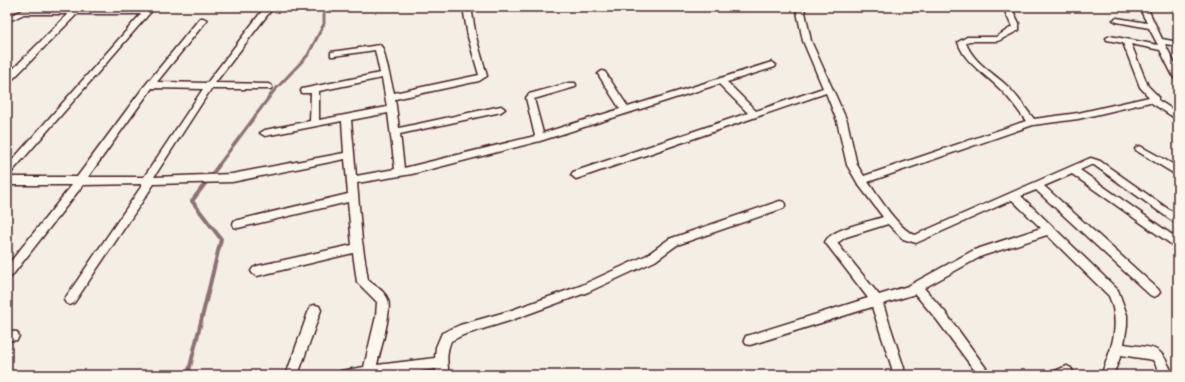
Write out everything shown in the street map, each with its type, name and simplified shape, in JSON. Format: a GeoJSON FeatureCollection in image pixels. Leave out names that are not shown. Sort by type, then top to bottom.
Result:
{"type":"FeatureCollection","features":[{"type":"Feature","properties":{"kind":"street"},"geometry":{"type":"LineString","coordinates":[[390,97],[483,76],[472,37],[467,7]]}},
{"type":"Feature","properties":{"kind":"street"},"geometry":{"type":"LineString","coordinates":[[800,7],[807,41],[827,90],[842,121],[852,165],[861,181],[891,219],[907,236],[916,239],[1091,161],[1098,163],[1178,220]]}},
{"type":"Feature","properties":{"kind":"street"},"geometry":{"type":"LineString","coordinates":[[1007,7],[1016,28],[998,40],[967,39],[962,42],[963,48],[975,62],[1005,89],[1032,122]]}},
{"type":"Feature","properties":{"kind":"street"},"geometry":{"type":"LineString","coordinates":[[1142,7],[1162,48],[1175,65],[1178,78]]}},
{"type":"Feature","properties":{"kind":"street"},"geometry":{"type":"LineString","coordinates":[[7,80],[77,10]]}},
{"type":"Feature","properties":{"kind":"street"},"geometry":{"type":"LineString","coordinates":[[7,20],[23,12],[148,10]]}},
{"type":"Feature","properties":{"kind":"street"},"geometry":{"type":"LineString","coordinates":[[7,172],[148,10]]}},
{"type":"Feature","properties":{"kind":"street"},"geometry":{"type":"LineString","coordinates":[[70,300],[209,86],[268,10]]}},
{"type":"Feature","properties":{"kind":"street"},"geometry":{"type":"LineString","coordinates":[[7,274],[80,181],[151,85],[204,20]]}},
{"type":"Feature","properties":{"kind":"street"},"geometry":{"type":"LineString","coordinates":[[1117,20],[1152,26]]}},
{"type":"Feature","properties":{"kind":"street"},"geometry":{"type":"LineString","coordinates":[[1110,38],[1162,48]]}},
{"type":"Feature","properties":{"kind":"street"},"geometry":{"type":"LineString","coordinates":[[1158,40],[1178,44]]}},
{"type":"Feature","properties":{"kind":"street"},"geometry":{"type":"LineString","coordinates":[[861,181],[1032,122],[1078,116],[1151,100],[1155,97],[1144,87],[1126,41]]}},
{"type":"Feature","properties":{"kind":"street"},"geometry":{"type":"LineString","coordinates":[[334,54],[377,47],[379,48],[390,97],[400,172]]}},
{"type":"Feature","properties":{"kind":"street"},"geometry":{"type":"LineString","coordinates":[[351,180],[400,172],[540,138],[772,65]]}},
{"type":"Feature","properties":{"kind":"street"},"geometry":{"type":"LineString","coordinates":[[602,74],[626,111]]}},
{"type":"Feature","properties":{"kind":"street"},"geometry":{"type":"LineString","coordinates":[[305,91],[385,75]]}},
{"type":"Feature","properties":{"kind":"street"},"geometry":{"type":"LineString","coordinates":[[721,81],[754,114]]}},
{"type":"Feature","properties":{"kind":"street"},"geometry":{"type":"LineString","coordinates":[[151,85],[268,87]]}},
{"type":"Feature","properties":{"kind":"street"},"geometry":{"type":"LineString","coordinates":[[540,138],[530,98],[532,96],[572,85]]}},
{"type":"Feature","properties":{"kind":"street"},"geometry":{"type":"LineString","coordinates":[[314,89],[314,124]]}},
{"type":"Feature","properties":{"kind":"street"},"geometry":{"type":"LineString","coordinates":[[576,175],[827,90]]}},
{"type":"Feature","properties":{"kind":"street"},"geometry":{"type":"LineString","coordinates":[[1151,100],[1178,117]]}},
{"type":"Feature","properties":{"kind":"street"},"geometry":{"type":"LineString","coordinates":[[265,133],[391,109]]}},
{"type":"Feature","properties":{"kind":"street"},"geometry":{"type":"LineString","coordinates":[[395,132],[500,110]]}},
{"type":"Feature","properties":{"kind":"street"},"geometry":{"type":"LineString","coordinates":[[346,118],[358,248],[363,282],[368,288],[378,294],[383,301],[382,316],[369,374]]}},
{"type":"Feature","properties":{"kind":"street"},"geometry":{"type":"LineString","coordinates":[[1140,149],[1178,172]]}},
{"type":"Feature","properties":{"kind":"street"},"geometry":{"type":"LineString","coordinates":[[7,181],[232,178],[349,155]]}},
{"type":"Feature","properties":{"kind":"street"},"geometry":{"type":"LineString","coordinates":[[1072,169],[1178,245]]}},
{"type":"Feature","properties":{"kind":"street"},"geometry":{"type":"LineString","coordinates":[[1037,185],[1154,292]]}},
{"type":"Feature","properties":{"kind":"street"},"geometry":{"type":"LineString","coordinates":[[1014,196],[1114,293],[1120,305],[1122,334],[1118,349],[1107,375]]}},
{"type":"Feature","properties":{"kind":"street"},"geometry":{"type":"LineString","coordinates":[[238,224],[353,197]]}},
{"type":"Feature","properties":{"kind":"street"},"geometry":{"type":"LineString","coordinates":[[346,375],[442,369],[442,347],[446,337],[460,330],[510,316],[584,289],[651,258],[673,242],[780,205]]}},
{"type":"Feature","properties":{"kind":"street"},"geometry":{"type":"LineString","coordinates":[[891,219],[842,234],[830,242],[876,300],[898,368],[898,375]]}},
{"type":"Feature","properties":{"kind":"street"},"geometry":{"type":"LineString","coordinates":[[750,340],[911,290],[978,253],[1049,230]]}},
{"type":"Feature","properties":{"kind":"street"},"geometry":{"type":"LineString","coordinates":[[257,271],[358,248]]}},
{"type":"Feature","properties":{"kind":"street"},"geometry":{"type":"LineString","coordinates":[[916,287],[941,316],[985,375]]}},
{"type":"Feature","properties":{"kind":"street"},"geometry":{"type":"LineString","coordinates":[[292,375],[315,310]]}},
{"type":"Feature","properties":{"kind":"street"},"geometry":{"type":"LineString","coordinates":[[1118,349],[1156,355],[1161,361],[1167,375]]}},
{"type":"Feature","properties":{"kind":"waterway"},"geometry":{"type":"LineString","coordinates":[[218,166],[273,92],[308,55],[324,24],[324,11],[319,7]]}},
{"type":"Feature","properties":{"kind":"waterway"},"geometry":{"type":"LineString","coordinates":[[188,375],[221,239],[192,201],[219,165]]}}]}
